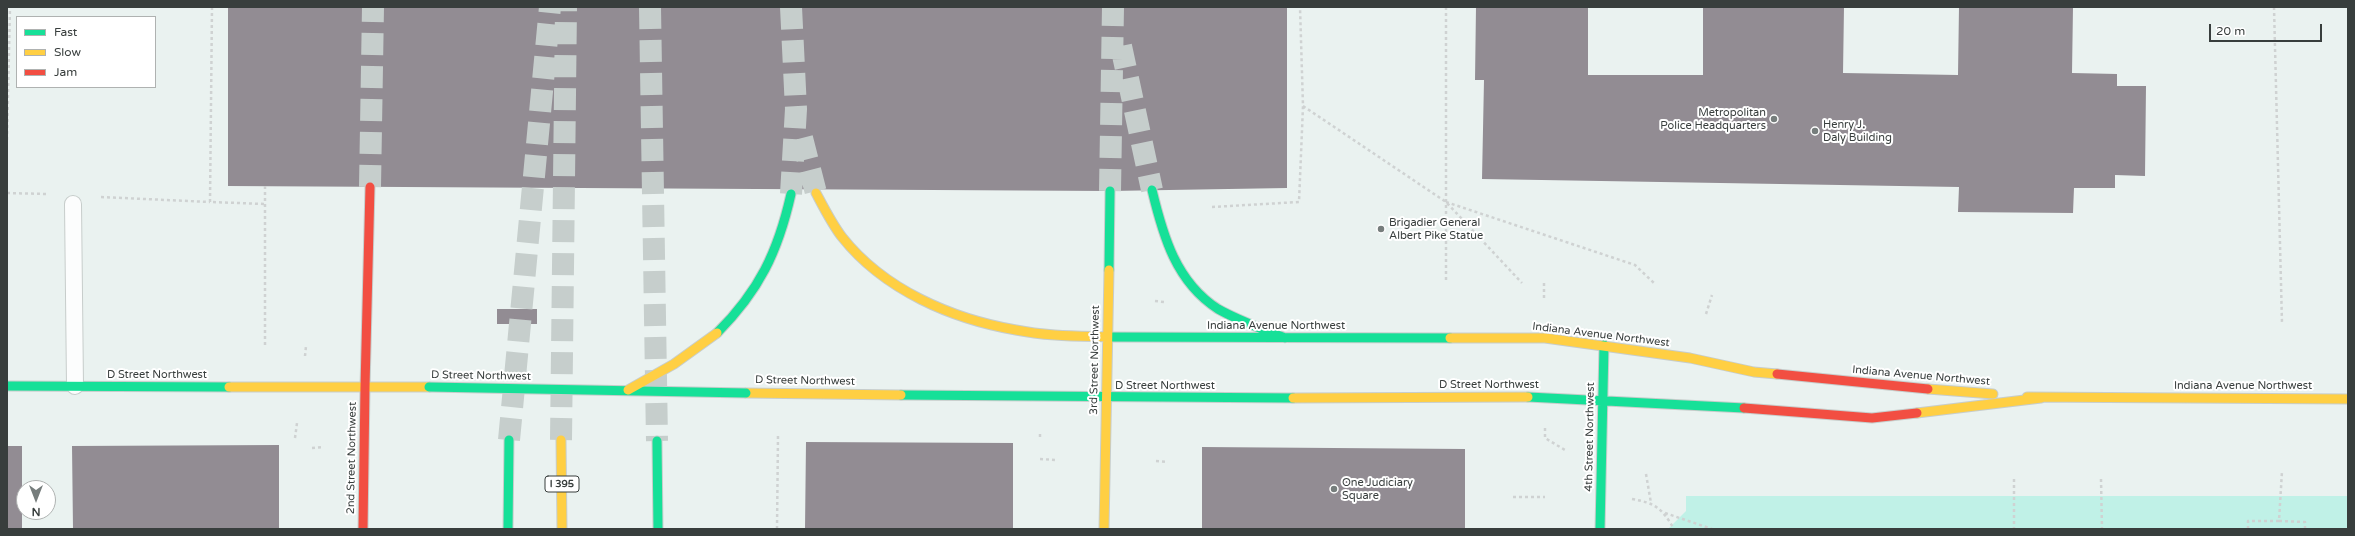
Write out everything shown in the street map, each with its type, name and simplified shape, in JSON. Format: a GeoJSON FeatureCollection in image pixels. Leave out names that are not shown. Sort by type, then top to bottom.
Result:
{"type":"FeatureCollection","features":[{"type":"Feature","properties":{"kind":"main road","name":"2nd Street Northwest"},"geometry":{"type":"LineString","coordinates":[[363,529],[370,187]]}},
{"type":"Feature","properties":{"kind":"main road"},"geometry":{"type":"LineString","coordinates":[[1152,190],[1170,254],[1181,274],[1191,287],[1211,304],[1285,338]]}},
{"type":"Feature","properties":{"kind":"main road","name":"3rd Street Northwest"},"geometry":{"type":"LineString","coordinates":[[1104,529],[1110,191]]}},
{"type":"Feature","properties":{"kind":"main road","name":"Indiana Avenue Northwest"},"geometry":{"type":"LineString","coordinates":[[816,193],[832,224],[848,245],[897,285],[929,302],[965,318],[998,327],[1044,334],[1107,337],[1545,338],[1690,358],[1754,372],[1869,384],[2041,398],[2348,399]]}},
{"type":"Feature","properties":{"kind":"main road"},"geometry":{"type":"LineString","coordinates":[[628,390],[689,355],[717,333],[738,313],[756,288],[772,260],[784,230],[791,194]]}},
{"type":"Feature","properties":{"kind":"main road","name":"4th Street Northwest"},"geometry":{"type":"LineString","coordinates":[[1600,529],[1604,345]]}},
{"type":"Feature","properties":{"kind":"main road","name":"D Street Northwest"},"geometry":{"type":"LineString","coordinates":[[7,386],[429,387],[1106,398],[1545,397],[1602,400]]}},
{"type":"Feature","properties":{"kind":"main road","name":"Indiana Avenue Northwest"},"geometry":{"type":"LineString","coordinates":[[1602,400],[1673,403],[1872,418],[2041,398]]}},
{"type":"Feature","properties":{"kind":"main road"},"geometry":{"type":"LineString","coordinates":[[508,529],[509,440]]}},
{"type":"Feature","properties":{"kind":"main road","name":"I 395"},"geometry":{"type":"LineString","coordinates":[[562,440],[562,529]]}},
{"type":"Feature","properties":{"kind":"main road"},"geometry":{"type":"LineString","coordinates":[[657,441],[658,529]]}},
{"type":"Feature","properties":{"kind":"lane"},"geometry":{"type":"LineString","coordinates":[[73,204],[75,386]]}},
{"type":"Feature","properties":{"kind":"path"},"geometry":{"type":"LineString","coordinates":[[7,140],[10,7]]}},
{"type":"Feature","properties":{"kind":"path"},"geometry":{"type":"LineString","coordinates":[[210,202],[212,7]]}},
{"type":"Feature","properties":{"kind":"path"},"geometry":{"type":"LineString","coordinates":[[1212,206],[1299,202],[1303,106],[1300,7]]}},
{"type":"Feature","properties":{"kind":"path"},"geometry":{"type":"LineString","coordinates":[[1446,7],[1446,283]]}},
{"type":"Feature","properties":{"kind":"path"},"geometry":{"type":"LineString","coordinates":[[2274,7],[2282,323]]}},
{"type":"Feature","properties":{"kind":"path"},"geometry":{"type":"LineString","coordinates":[[1303,106],[1446,202],[1522,283]]}},
{"type":"Feature","properties":{"kind":"path"},"geometry":{"type":"LineString","coordinates":[[265,186],[265,345]]}},
{"type":"Feature","properties":{"kind":"path"},"geometry":{"type":"LineString","coordinates":[[7,193],[54,195]]}},
{"type":"Feature","properties":{"kind":"path"},"geometry":{"type":"LineString","coordinates":[[93,196],[265,204]]}},
{"type":"Feature","properties":{"kind":"path"},"geometry":{"type":"LineString","coordinates":[[1446,202],[1635,265],[1655,284]]}},
{"type":"Feature","properties":{"kind":"path"},"geometry":{"type":"LineString","coordinates":[[1544,283],[1544,299]]}},
{"type":"Feature","properties":{"kind":"path"},"geometry":{"type":"LineString","coordinates":[[1706,314],[1712,295]]}},
{"type":"Feature","properties":{"kind":"path"},"geometry":{"type":"LineString","coordinates":[[305,357],[306,346]]}},
{"type":"Feature","properties":{"kind":"path"},"geometry":{"type":"LineString","coordinates":[[295,438],[297,423]]}},
{"type":"Feature","properties":{"kind":"path"},"geometry":{"type":"LineString","coordinates":[[1545,427],[1545,438],[1565,450]]}},
{"type":"Feature","properties":{"kind":"path"},"geometry":{"type":"LineString","coordinates":[[777,529],[778,435]]}},
{"type":"Feature","properties":{"kind":"path"},"geometry":{"type":"LineString","coordinates":[[312,448],[324,447]]}},
{"type":"Feature","properties":{"kind":"path"},"geometry":{"type":"LineString","coordinates":[[1040,459],[1056,460]]}},
{"type":"Feature","properties":{"kind":"path"},"geometry":{"type":"LineString","coordinates":[[1156,461],[1168,462]]}},
{"type":"Feature","properties":{"kind":"path"},"geometry":{"type":"LineString","coordinates":[[2279,521],[2282,471]]}},
{"type":"Feature","properties":{"kind":"path"},"geometry":{"type":"LineString","coordinates":[[1646,474],[1651,502]]}},
{"type":"Feature","properties":{"kind":"path"},"geometry":{"type":"LineString","coordinates":[[2014,479],[2014,529]]}},
{"type":"Feature","properties":{"kind":"path"},"geometry":{"type":"LineString","coordinates":[[2101,479],[2102,529]]}},
{"type":"Feature","properties":{"kind":"path"},"geometry":{"type":"LineString","coordinates":[[1513,497],[1545,497]]}},
{"type":"Feature","properties":{"kind":"path"},"geometry":{"type":"LineString","coordinates":[[1627,498],[1651,502],[1665,513],[1712,529]]}},
{"type":"Feature","properties":{"kind":"path"},"geometry":{"type":"LineString","coordinates":[[1665,513],[1674,529]]}},
{"type":"Feature","properties":{"kind":"path"},"geometry":{"type":"LineString","coordinates":[[2248,529],[2248,521],[2305,522],[2305,529]]}},
{"type":"Feature","properties":{"kind":"green space"},"geometry":{"type":"Polygon","coordinates":[[[1686,496],[2348,496],[2348,529],[1668,529],[1686,511],[1686,496]]]}},
{"type":"Feature","properties":{"kind":"building"},"geometry":{"type":"Polygon","coordinates":[[[228,7],[1287,7],[1287,188],[1110,191],[228,186],[228,7]]]}},
{"type":"Feature","properties":{"kind":"building","name":"Henry J. Daly Building"},"geometry":{"type":"Polygon","coordinates":[[[1476,7],[1588,7],[1588,75],[1703,75],[1703,7],[1844,7],[1843,73],[1958,75],[1959,7],[2073,7],[2072,73],[2117,74],[2117,86],[2146,86],[2145,176],[2115,175],[2115,188],[2074,188],[2073,213],[1958,212],[1959,187],[1482,179],[1484,80],[1475,80],[1476,7]]]}},
{"type":"Feature","properties":{"kind":"building"},"geometry":{"type":"Polygon","coordinates":[[[497,309],[537,309],[537,324],[497,324],[497,309]]]}},
{"type":"Feature","properties":{"kind":"building"},"geometry":{"type":"Polygon","coordinates":[[[806,442],[1013,443],[1013,529],[805,529],[806,442]]]}},
{"type":"Feature","properties":{"kind":"building"},"geometry":{"type":"Polygon","coordinates":[[[279,445],[279,529],[73,529],[72,446],[279,445]]]}},
{"type":"Feature","properties":{"kind":"building"},"geometry":{"type":"Polygon","coordinates":[[[7,446],[22,446],[22,480],[16,480],[16,520],[22,520],[22,529],[7,529],[7,446]]]}},
{"type":"Feature","properties":{"kind":"building","name":"One Judiciary Square"},"geometry":{"type":"Polygon","coordinates":[[[1202,447],[1465,449],[1465,529],[1202,529],[1202,447]]]}},
{"type":"Feature","properties":{"kind":"tunnel"},"geometry":{"type":"LineString","coordinates":[[370,187],[373,7]]}},
{"type":"Feature","properties":{"kind":"tunnel"},"geometry":{"type":"LineString","coordinates":[[509,440],[550,7]]}},
{"type":"Feature","properties":{"kind":"tunnel"},"geometry":{"type":"LineString","coordinates":[[561,440],[566,7]]}},
{"type":"Feature","properties":{"kind":"tunnel"},"geometry":{"type":"LineString","coordinates":[[650,7],[657,441]]}},
{"type":"Feature","properties":{"kind":"tunnel"},"geometry":{"type":"LineString","coordinates":[[791,7],[796,109],[791,194]]}},
{"type":"Feature","properties":{"kind":"tunnel"},"geometry":{"type":"LineString","coordinates":[[1110,191],[1113,7]]}},
{"type":"Feature","properties":{"kind":"tunnel"},"geometry":{"type":"LineString","coordinates":[[1121,46],[1152,190]]}},
{"type":"Feature","properties":{"kind":"tunnel"},"geometry":{"type":"LineString","coordinates":[[802,138],[816,193]]}},
{"type":"Feature","properties":{"kind":"traffic: fast"},"geometry":{"type":"LineString","coordinates":[[1152,190],[1161,224],[1173,257],[1192,285],[1204,298],[1218,309],[1285,338]]}},
{"type":"Feature","properties":{"kind":"traffic: fast"},"geometry":{"type":"LineString","coordinates":[[1109,270],[1110,191]]}},
{"type":"Feature","properties":{"kind":"traffic: fast"},"geometry":{"type":"LineString","coordinates":[[717,333],[744,302],[765,270],[780,234],[791,194]]}},
{"type":"Feature","properties":{"kind":"traffic: fast"},"geometry":{"type":"LineString","coordinates":[[1107,337],[1450,338]]}},
{"type":"Feature","properties":{"kind":"traffic: fast"},"geometry":{"type":"LineString","coordinates":[[1600,529],[1604,345]]}},
{"type":"Feature","properties":{"kind":"traffic: fast"},"geometry":{"type":"LineString","coordinates":[[7,386],[229,387]]}},
{"type":"Feature","properties":{"kind":"traffic: fast"},"geometry":{"type":"LineString","coordinates":[[429,387],[746,393]]}},
{"type":"Feature","properties":{"kind":"traffic: fast"},"geometry":{"type":"LineString","coordinates":[[901,395],[1293,398]]}},
{"type":"Feature","properties":{"kind":"traffic: fast"},"geometry":{"type":"LineString","coordinates":[[1528,397],[1744,408]]}},
{"type":"Feature","properties":{"kind":"traffic: fast"},"geometry":{"type":"LineString","coordinates":[[508,529],[509,440]]}},
{"type":"Feature","properties":{"kind":"traffic: fast"},"geometry":{"type":"LineString","coordinates":[[657,441],[658,529]]}},
{"type":"Feature","properties":{"kind":"traffic: slow"},"geometry":{"type":"LineString","coordinates":[[816,193],[838,232],[859,256],[899,287],[921,299],[944,310],[968,318],[1016,330],[1050,335],[1107,337]]}},
{"type":"Feature","properties":{"kind":"traffic: slow"},"geometry":{"type":"LineString","coordinates":[[1104,529],[1109,270]]}},
{"type":"Feature","properties":{"kind":"traffic: slow"},"geometry":{"type":"LineString","coordinates":[[628,390],[674,364],[717,333]]}},
{"type":"Feature","properties":{"kind":"traffic: slow"},"geometry":{"type":"LineString","coordinates":[[1450,338],[1545,338],[1690,358],[1754,372],[1777,374]]}},
{"type":"Feature","properties":{"kind":"traffic: slow"},"geometry":{"type":"LineString","coordinates":[[229,387],[429,387]]}},
{"type":"Feature","properties":{"kind":"traffic: slow"},"geometry":{"type":"LineString","coordinates":[[1928,389],[1993,394]]}},
{"type":"Feature","properties":{"kind":"traffic: slow"},"geometry":{"type":"LineString","coordinates":[[746,393],[901,395]]}},
{"type":"Feature","properties":{"kind":"traffic: slow"},"geometry":{"type":"LineString","coordinates":[[1293,398],[1528,397]]}},
{"type":"Feature","properties":{"kind":"traffic: slow"},"geometry":{"type":"LineString","coordinates":[[2027,397],[2348,399]]}},
{"type":"Feature","properties":{"kind":"traffic: slow"},"geometry":{"type":"LineString","coordinates":[[1917,413],[2041,398]]}},
{"type":"Feature","properties":{"kind":"traffic: slow"},"geometry":{"type":"LineString","coordinates":[[561,440],[562,529]]}},
{"type":"Feature","properties":{"kind":"traffic: jam"},"geometry":{"type":"LineString","coordinates":[[365,387],[370,187]]}},
{"type":"Feature","properties":{"kind":"traffic: jam"},"geometry":{"type":"LineString","coordinates":[[1777,374],[1928,389]]}},
{"type":"Feature","properties":{"kind":"traffic: jam"},"geometry":{"type":"LineString","coordinates":[[363,529],[365,387]]}},
{"type":"Feature","properties":{"kind":"traffic: jam"},"geometry":{"type":"LineString","coordinates":[[1744,408],[1872,418],[1917,413]]}},
{"type":"Feature","properties":{"kind":"place","name":"Metropolitan Police Headquarters"},"geometry":{"type":"Point","coordinates":[1774,119]}},
{"type":"Feature","properties":{"kind":"place","name":"Henry J. Daly Building"},"geometry":{"type":"Point","coordinates":[1815,131]}},
{"type":"Feature","properties":{"kind":"place","name":"Brigadier General Albert Pike Statue"},"geometry":{"type":"Point","coordinates":[1381,229]}},
{"type":"Feature","properties":{"kind":"place","name":"One Judiciary Square"},"geometry":{"type":"Point","coordinates":[1334,489]}}]}
